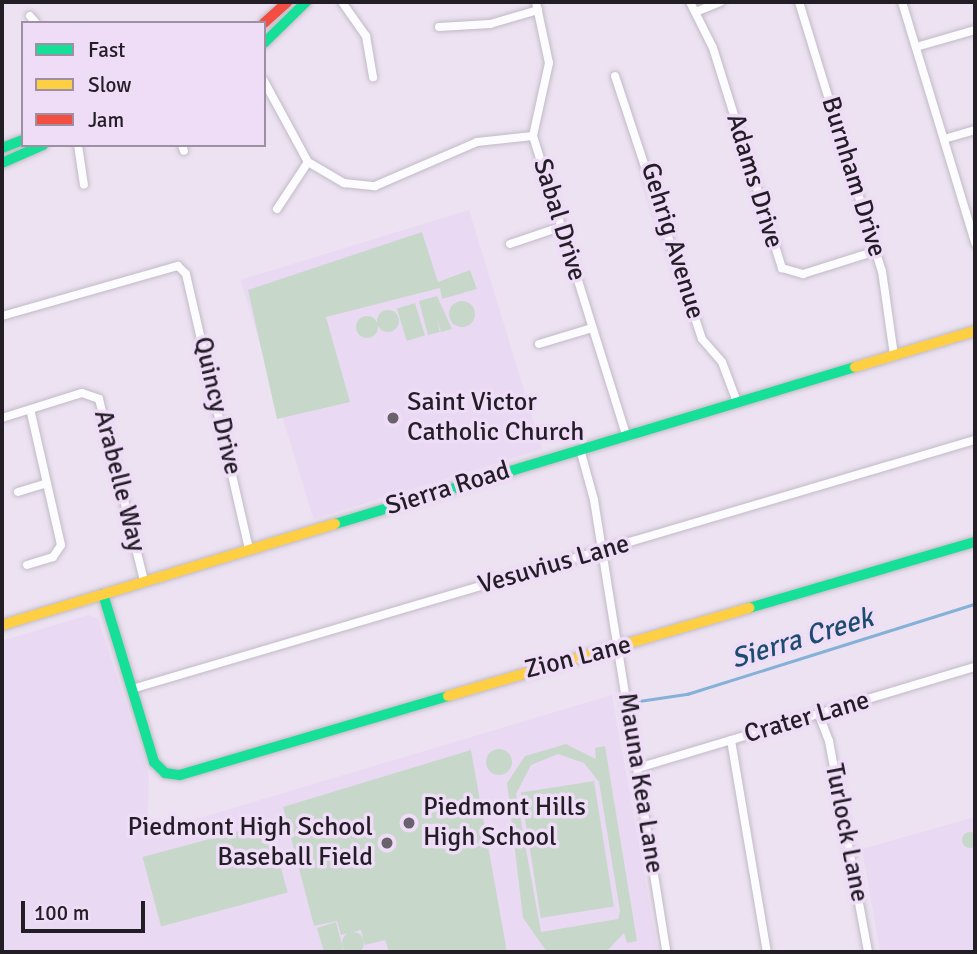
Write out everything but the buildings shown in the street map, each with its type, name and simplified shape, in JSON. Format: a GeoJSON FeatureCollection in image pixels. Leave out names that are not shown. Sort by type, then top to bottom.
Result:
{"type":"FeatureCollection","features":[{"type":"Feature","properties":{"kind":"street"},"geometry":{"type":"LineString","coordinates":[[266,21],[287,2]]}},
{"type":"Feature","properties":{"kind":"street"},"geometry":{"type":"LineString","coordinates":[[266,41],[306,2]]}},
{"type":"Feature","properties":{"kind":"street"},"geometry":{"type":"LineString","coordinates":[[342,2],[366,36],[373,77]]}},
{"type":"Feature","properties":{"kind":"street","name":"Adams Drive"},"geometry":{"type":"LineString","coordinates":[[690,2],[698,11],[782,268],[803,274],[876,251]]}},
{"type":"Feature","properties":{"kind":"street"},"geometry":{"type":"LineString","coordinates":[[698,11],[720,2]]}},
{"type":"Feature","properties":{"kind":"street","name":"Burnham Drive"},"geometry":{"type":"LineString","coordinates":[[799,2],[876,251],[894,355]]}},
{"type":"Feature","properties":{"kind":"street"},"geometry":{"type":"LineString","coordinates":[[902,2],[975,243]]}},
{"type":"Feature","properties":{"kind":"street"},"geometry":{"type":"LineString","coordinates":[[439,27],[490,24],[537,6]]}},
{"type":"Feature","properties":{"kind":"street","name":"Sabal Drive"},"geometry":{"type":"LineString","coordinates":[[537,6],[549,62],[533,136],[626,435]]}},
{"type":"Feature","properties":{"kind":"street"},"geometry":{"type":"LineString","coordinates":[[916,47],[975,30]]}},
{"type":"Feature","properties":{"kind":"street","name":"Gehrig Avenue"},"geometry":{"type":"LineString","coordinates":[[615,76],[702,339],[722,362],[737,402]]}},
{"type":"Feature","properties":{"kind":"street"},"geometry":{"type":"LineString","coordinates":[[266,85],[308,162],[344,183],[375,186],[477,142],[533,136]]}},
{"type":"Feature","properties":{"kind":"street"},"geometry":{"type":"LineString","coordinates":[[944,139],[975,130]]}},
{"type":"Feature","properties":{"kind":"street"},"geometry":{"type":"LineString","coordinates":[[2,148],[21,140]]}},
{"type":"Feature","properties":{"kind":"street"},"geometry":{"type":"LineString","coordinates":[[2,163],[38,147]]}},
{"type":"Feature","properties":{"kind":"street"},"geometry":{"type":"LineString","coordinates":[[78,147],[84,185]]}},
{"type":"Feature","properties":{"kind":"street"},"geometry":{"type":"LineString","coordinates":[[277,209],[308,162]]}},
{"type":"Feature","properties":{"kind":"street"},"geometry":{"type":"LineString","coordinates":[[510,244],[560,227]]}},
{"type":"Feature","properties":{"kind":"street","name":"Quincy Drive"},"geometry":{"type":"LineString","coordinates":[[2,316],[178,266],[186,274],[249,550]]}},
{"type":"Feature","properties":{"kind":"street"},"geometry":{"type":"LineString","coordinates":[[539,344],[592,328]]}},
{"type":"Feature","properties":{"kind":"street","name":"Sierra Road"},"geometry":{"type":"LineString","coordinates":[[2,625],[975,331]]}},
{"type":"Feature","properties":{"kind":"street","name":"Arabelle Way"},"geometry":{"type":"LineString","coordinates":[[2,418],[82,393],[103,404],[144,582]]}},
{"type":"Feature","properties":{"kind":"street"},"geometry":{"type":"LineString","coordinates":[[27,565],[59,553],[30,408]]}},
{"type":"Feature","properties":{"kind":"street","name":"Vesuvius Lane"},"geometry":{"type":"LineString","coordinates":[[132,689],[975,440]]}},
{"type":"Feature","properties":{"kind":"street","name":"Mauna Kea Lane"},"geometry":{"type":"LineString","coordinates":[[580,449],[619,645],[666,952]]}},
{"type":"Feature","properties":{"kind":"street"},"geometry":{"type":"LineString","coordinates":[[18,492],[47,483]]}},
{"type":"Feature","properties":{"kind":"street","name":"Zion Lane"},"geometry":{"type":"LineString","coordinates":[[132,689],[154,762],[165,773],[180,775],[975,542]]}},
{"type":"Feature","properties":{"kind":"street"},"geometry":{"type":"LineString","coordinates":[[103,594],[132,689]]}},
{"type":"Feature","properties":{"kind":"street","name":"Crater Lane"},"geometry":{"type":"LineString","coordinates":[[638,768],[975,667]]}},
{"type":"Feature","properties":{"kind":"street","name":"Turlock Lane"},"geometry":{"type":"LineString","coordinates":[[819,715],[829,741],[868,952]]}},
{"type":"Feature","properties":{"kind":"street"},"geometry":{"type":"LineString","coordinates":[[732,740],[767,952]]}},
{"type":"Feature","properties":{"kind":"shaded area"},"geometry":{"type":"Polygon","coordinates":[[[469,210],[542,449],[314,519],[240,280],[469,210]]]}},
{"type":"Feature","properties":{"kind":"shaded area","name":"Piedmont Hills High School"},"geometry":{"type":"Polygon","coordinates":[[[88,615],[98,619],[149,775],[147,827],[193,820],[612,695],[658,952],[2,952],[2,641],[88,615]]]}},
{"type":"Feature","properties":{"kind":"shaded area"},"geometry":{"type":"Polygon","coordinates":[[[975,817],[975,952],[880,952],[862,849],[975,817]]]}},
{"type":"Feature","properties":{"kind":"green space"},"geometry":{"type":"Polygon","coordinates":[[[422,232],[438,282],[470,270],[477,289],[442,299],[440,288],[326,317],[350,402],[277,419],[248,290],[422,232]]]}},
{"type":"Feature","properties":{"kind":"green space"},"geometry":{"type":"Polygon","coordinates":[[[437,296],[452,329],[441,332],[436,316],[440,332],[428,335],[419,301],[437,296]]]}},
{"type":"Feature","properties":{"kind":"green space"},"geometry":{"type":"Polygon","coordinates":[[[462,301],[471,305],[475,314],[471,323],[462,327],[453,323],[449,314],[453,305],[462,301]]]}},
{"type":"Feature","properties":{"kind":"green space"},"geometry":{"type":"Polygon","coordinates":[[[415,303],[425,336],[407,341],[397,309],[415,303]]]}},
{"type":"Feature","properties":{"kind":"green space"},"geometry":{"type":"Polygon","coordinates":[[[388,310],[396,313],[399,321],[396,329],[388,332],[380,329],[377,321],[380,313],[388,310]]]}},
{"type":"Feature","properties":{"kind":"green space"},"geometry":{"type":"Polygon","coordinates":[[[367,316],[375,319],[378,327],[375,335],[367,338],[359,335],[356,327],[359,319],[367,316]]]}},
{"type":"Feature","properties":{"kind":"green space"},"geometry":{"type":"Polygon","coordinates":[[[566,744],[596,759],[595,748],[605,746],[637,941],[627,943],[624,933],[606,952],[547,952],[523,918],[507,783],[525,756],[566,744]],[[558,754],[531,765],[516,794],[541,932],[618,919],[620,911],[599,782],[584,763],[558,754]]]}},
{"type":"Feature","properties":{"kind":"green space"},"geometry":{"type":"Polygon","coordinates":[[[499,749],[509,752],[512,762],[509,772],[499,775],[489,772],[486,762],[489,752],[499,749]]]}},
{"type":"Feature","properties":{"kind":"green space"},"geometry":{"type":"Polygon","coordinates":[[[471,750],[507,952],[389,952],[385,940],[365,945],[361,930],[341,935],[337,921],[314,926],[283,807],[471,750]]]}},
{"type":"Feature","properties":{"kind":"green space"},"geometry":{"type":"Polygon","coordinates":[[[594,781],[614,906],[541,918],[521,793],[594,781]]]}},
{"type":"Feature","properties":{"kind":"green space"},"geometry":{"type":"Polygon","coordinates":[[[269,823],[288,893],[161,926],[142,857],[269,823]]]}},
{"type":"Feature","properties":{"kind":"green space"},"geometry":{"type":"Polygon","coordinates":[[[970,832],[978,840],[970,848],[962,840],[970,832]]]}},
{"type":"Feature","properties":{"kind":"green space"},"geometry":{"type":"Polygon","coordinates":[[[336,922],[344,952],[324,952],[317,928],[336,922]]]}},
{"type":"Feature","properties":{"kind":"green space"},"geometry":{"type":"Polygon","coordinates":[[[353,932],[363,939],[364,943],[357,953],[353,954],[343,947],[342,943],[349,933],[353,932]]]}},
{"type":"Feature","properties":{"kind":"waterway","name":"Sierra Creek"},"geometry":{"type":"LineString","coordinates":[[639,701],[687,694],[975,604]]}},
{"type":"Feature","properties":{"kind":"traffic: fast"},"geometry":{"type":"LineString","coordinates":[[266,41],[306,2]]}},
{"type":"Feature","properties":{"kind":"traffic: fast"},"geometry":{"type":"LineString","coordinates":[[2,148],[21,141]]}},
{"type":"Feature","properties":{"kind":"traffic: fast"},"geometry":{"type":"LineString","coordinates":[[2,163],[38,147]]}},
{"type":"Feature","properties":{"kind":"traffic: fast"},"geometry":{"type":"LineString","coordinates":[[335,524],[855,367]]}},
{"type":"Feature","properties":{"kind":"traffic: fast"},"geometry":{"type":"LineString","coordinates":[[749,608],[975,542]]}},
{"type":"Feature","properties":{"kind":"traffic: fast"},"geometry":{"type":"LineString","coordinates":[[103,594],[154,762],[165,773],[180,775],[448,696]]}},
{"type":"Feature","properties":{"kind":"traffic: slow"},"geometry":{"type":"LineString","coordinates":[[855,367],[975,331]]}},
{"type":"Feature","properties":{"kind":"traffic: slow"},"geometry":{"type":"LineString","coordinates":[[2,625],[335,524]]}},
{"type":"Feature","properties":{"kind":"traffic: slow"},"geometry":{"type":"LineString","coordinates":[[448,696],[749,608]]}},
{"type":"Feature","properties":{"kind":"traffic: jam"},"geometry":{"type":"LineString","coordinates":[[266,21],[287,2]]}},
{"type":"Feature","properties":{"kind":"place","name":"Saint Victor Catholic Church"},"geometry":{"type":"Point","coordinates":[393,418]}},
{"type":"Feature","properties":{"kind":"place","name":"Piedmont Hills High School"},"geometry":{"type":"Point","coordinates":[409,823]}},
{"type":"Feature","properties":{"kind":"place","name":"Piedmont High School Baseball Field"},"geometry":{"type":"Point","coordinates":[387,843]}}]}
